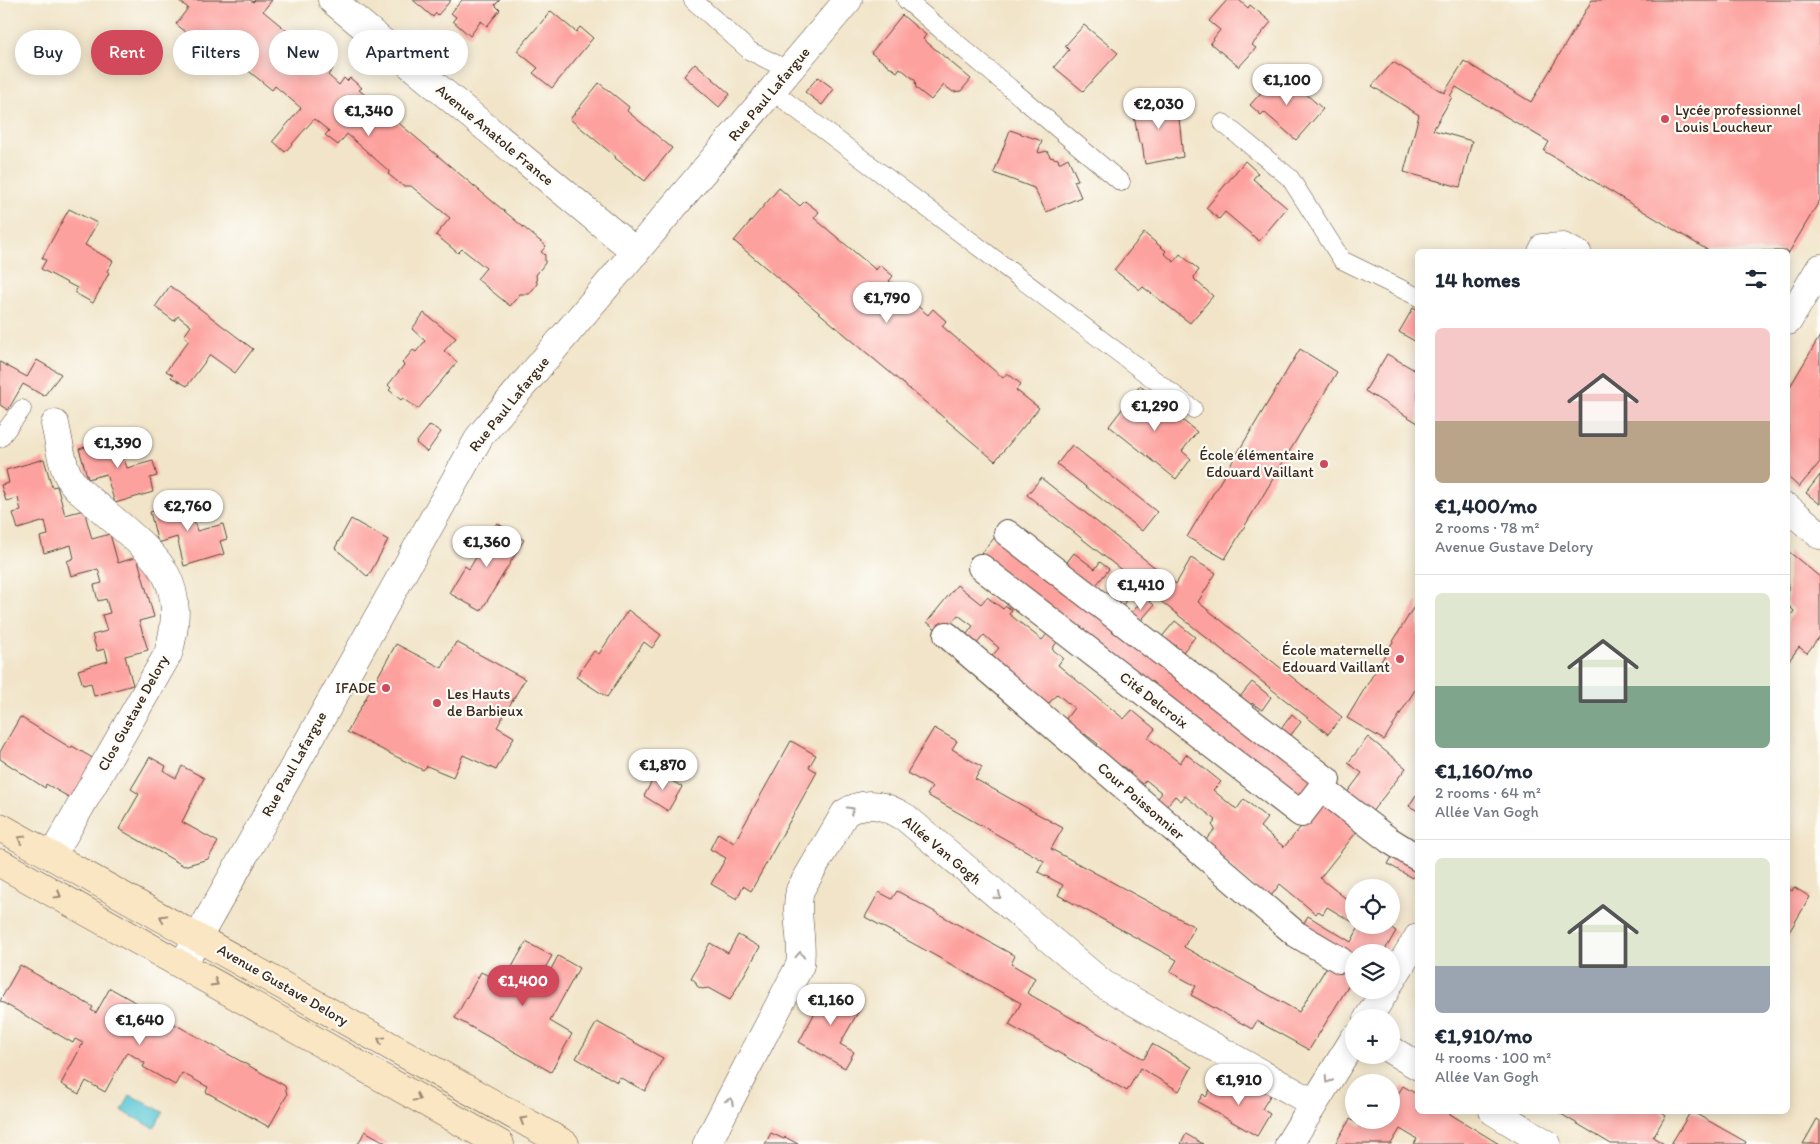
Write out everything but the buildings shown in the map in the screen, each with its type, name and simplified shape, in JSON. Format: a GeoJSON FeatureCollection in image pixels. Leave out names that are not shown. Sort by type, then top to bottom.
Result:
{"type":"FeatureCollection","features":[{"type":"Feature","properties":{"kind":"main road","name":"Avenue Gustave Delory"},"geometry":{"type":"LineString","coordinates":[[0,827],[565,1144]]}},
{"type":"Feature","properties":{"kind":"main road"},"geometry":{"type":"LineString","coordinates":[[0,863],[183,964],[500,1144]]}},
{"type":"Feature","properties":{"kind":"street","name":"Avenue Anatole France"},"geometry":{"type":"LineString","coordinates":[[332,0],[636,252]]}},
{"type":"Feature","properties":{"kind":"street","name":"Rue Paul Lafargue"},"geometry":{"type":"LineString","coordinates":[[183,964],[467,456],[489,426],[848,0]]}},
{"type":"Feature","properties":{"kind":"street"},"geometry":{"type":"LineString","coordinates":[[1790,318],[1820,268]]}},
{"type":"Feature","properties":{"kind":"street","name":"Clos Gustave Delory"},"geometry":{"type":"LineString","coordinates":[[52,856],[168,654],[176,620],[172,587],[157,559],[77,488],[65,467],[55,424]]}},
{"type":"Feature","properties":{"kind":"street"},"geometry":{"type":"LineString","coordinates":[[1790,510],[1820,535]]}},
{"type":"Feature","properties":{"kind":"street"},"geometry":{"type":"LineString","coordinates":[[1007,533],[1327,780],[1321,788],[1389,840],[1415,856]]}},
{"type":"Feature","properties":{"kind":"street","name":"Cité Delcroix"},"geometry":{"type":"LineString","coordinates":[[981,567],[1301,814],[1321,788]]}},
{"type":"Feature","properties":{"kind":"street","name":"Cour Poissonnier"},"geometry":{"type":"LineString","coordinates":[[947,635],[1296,934],[1340,960]]}},
{"type":"Feature","properties":{"kind":"street","name":"Allée Van Gogh"},"geometry":{"type":"LineString","coordinates":[[707,1144],[800,965],[802,953],[797,904],[800,890],[845,813],[855,806],[867,804],[890,808],[906,818],[1103,984],[1313,1103]]}},
{"type":"Feature","properties":{"kind":"street"},"geometry":{"type":"LineString","coordinates":[[1400,966],[1415,942]]}},
{"type":"Feature","properties":{"kind":"street"},"geometry":{"type":"LineString","coordinates":[[1290,1144],[1313,1103],[1345,1053]]}},
{"type":"Feature","properties":{"kind":"street"},"geometry":{"type":"LineString","coordinates":[[1400,1055],[1415,1064]]}},
{"type":"Feature","properties":{"kind":"street"},"geometry":{"type":"LineString","coordinates":[[1498,1114],[1548,1144]]}},
{"type":"Feature","properties":{"kind":"lane"},"geometry":{"type":"LineString","coordinates":[[694,0],[780,80],[1193,409]]}},
{"type":"Feature","properties":{"kind":"lane"},"geometry":{"type":"LineString","coordinates":[[906,0],[1121,182]]}},
{"type":"Feature","properties":{"kind":"lane"},"geometry":{"type":"LineString","coordinates":[[1223,123],[1290,178],[1342,260],[1415,296]]}},
{"type":"Feature","properties":{"kind":"lane"},"geometry":{"type":"LineString","coordinates":[[1538,249],[1542,243],[1564,242],[1578,249]]}},
{"type":"Feature","properties":{"kind":"lane"},"geometry":{"type":"LineString","coordinates":[[0,438],[22,409]]}},
{"type":"Feature","properties":{"kind":"water"},"geometry":{"type":"Polygon","coordinates":[[[130,1095],[163,1112],[154,1128],[122,1111],[130,1095]]]}},
{"type":"Feature","properties":{"kind":"place","name":"Lycée professionnel Louis Loucheur"},"geometry":{"type":"Point","coordinates":[1665,119]}},
{"type":"Feature","properties":{"kind":"place","name":"École élémentaire Edouard Vaillant"},"geometry":{"type":"Point","coordinates":[1324,464]}},
{"type":"Feature","properties":{"kind":"place","name":"École maternelle Edouard Vaillant"},"geometry":{"type":"Point","coordinates":[1400,659]}},
{"type":"Feature","properties":{"kind":"place","name":"IFADE"},"geometry":{"type":"Point","coordinates":[386,688]}},
{"type":"Feature","properties":{"kind":"place","name":"Les Hauts de Barbieux"},"geometry":{"type":"Point","coordinates":[437,703]}}]}
